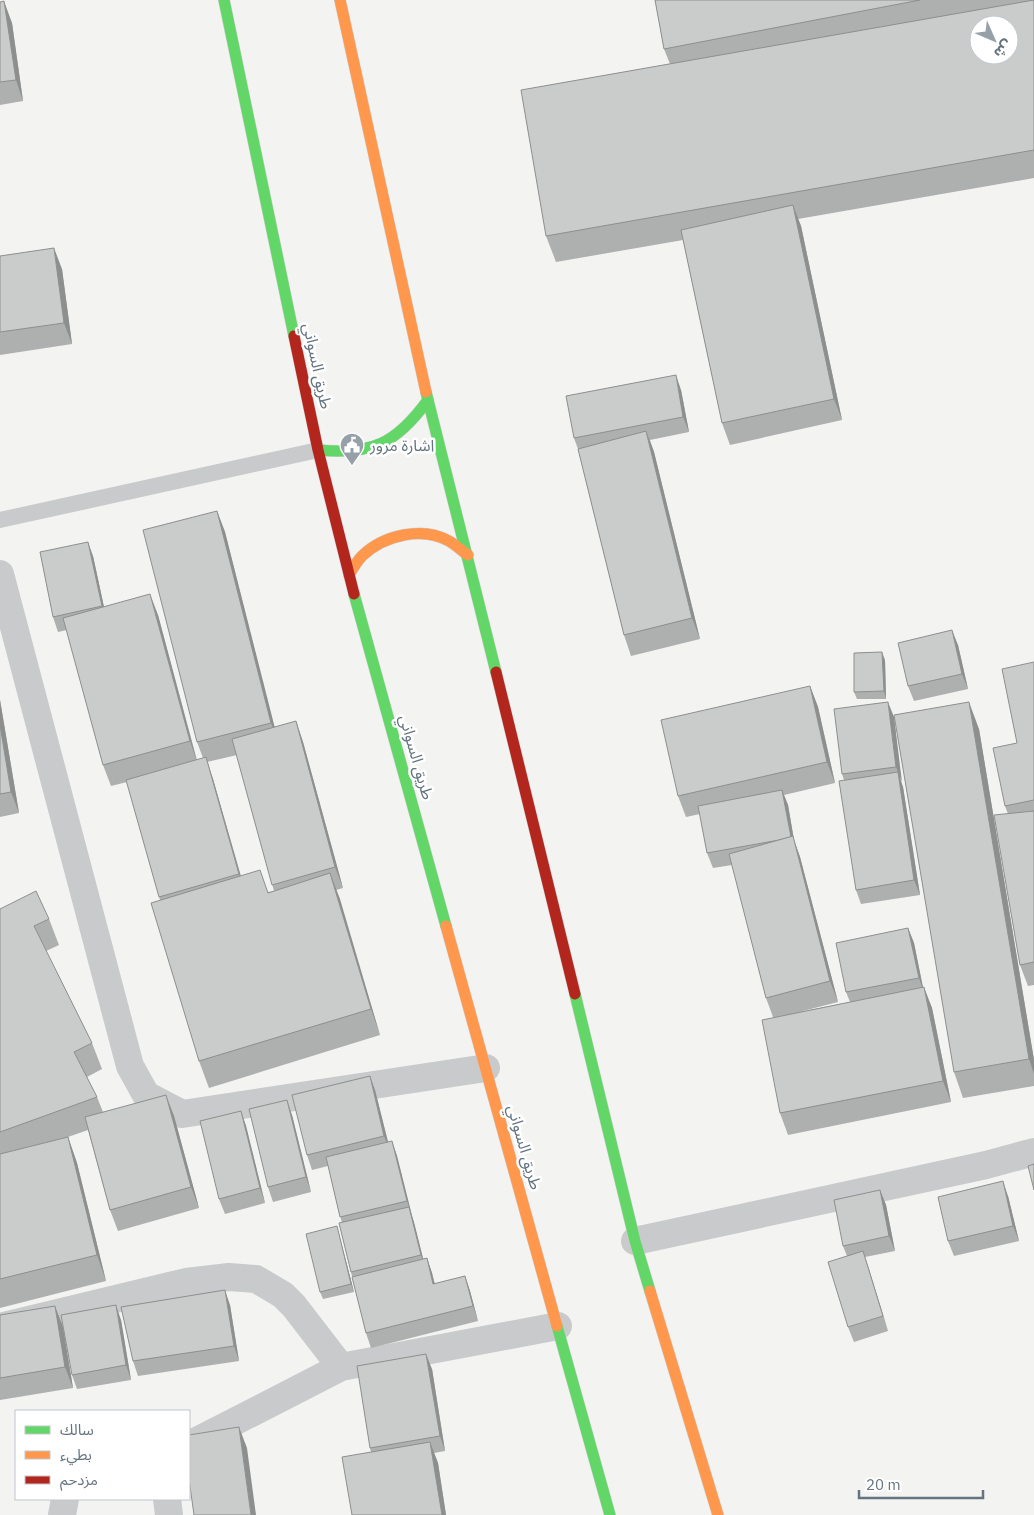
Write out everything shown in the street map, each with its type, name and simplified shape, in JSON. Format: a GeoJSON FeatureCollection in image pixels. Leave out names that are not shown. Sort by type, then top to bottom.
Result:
{"type":"FeatureCollection","features":[{"type":"Feature","properties":{"kind":"highway","name":"طريق السواني"},"geometry":{"type":"LineString","coordinates":[[224,0],[318,450],[349,576],[610,1515]]}},
{"type":"Feature","properties":{"kind":"highway"},"geometry":{"type":"LineString","coordinates":[[340,0],[428,400],[468,555],[635,1241],[718,1515]]}},
{"type":"Feature","properties":{"kind":"highway"},"geometry":{"type":"LineString","coordinates":[[318,450],[339,453],[361,452],[382,445],[400,434],[416,419],[428,400]]}},
{"type":"Feature","properties":{"kind":"highway"},"geometry":{"type":"LineString","coordinates":[[349,576],[362,556],[381,542],[403,534],[427,534],[449,542],[468,555]]}},
{"type":"Feature","properties":{"kind":"street"},"geometry":{"type":"LineString","coordinates":[[0,574],[130,1066],[146,1095],[182,1114],[486,1068]]}},
{"type":"Feature","properties":{"kind":"street"},"geometry":{"type":"LineString","coordinates":[[635,1241],[986,1165],[1034,1152]]}},
{"type":"Feature","properties":{"kind":"street"},"geometry":{"type":"LineString","coordinates":[[0,1327],[186,1282],[229,1277],[256,1278],[283,1295],[294,1306],[341,1367]]}},
{"type":"Feature","properties":{"kind":"street"},"geometry":{"type":"LineString","coordinates":[[190,1444],[341,1367],[558,1326]]}},
{"type":"Feature","properties":{"kind":"street"},"geometry":{"type":"LineString","coordinates":[[62,1515],[65,1500]]}},
{"type":"Feature","properties":{"kind":"street"},"geometry":{"type":"LineString","coordinates":[[167,1500],[169,1515]]}},
{"type":"Feature","properties":{"kind":"lane"},"geometry":{"type":"LineString","coordinates":[[0,520],[318,450]]}},
{"type":"Feature","properties":{"kind":"building"},"geometry":{"type":"Polygon","coordinates":[[[655,0],[920,0],[664,49],[655,0]]]}},
{"type":"Feature","properties":{"kind":"building"},"geometry":{"type":"Polygon","coordinates":[[[1034,0],[1034,150],[546,236],[521,90],[1034,0]]]}},
{"type":"Feature","properties":{"kind":"building"},"geometry":{"type":"Polygon","coordinates":[[[4,1],[16,80],[0,82],[0,2],[4,1]]]}},
{"type":"Feature","properties":{"kind":"building"},"geometry":{"type":"Polygon","coordinates":[[[793,205],[834,399],[722,423],[681,230],[793,205]]]}},
{"type":"Feature","properties":{"kind":"building"},"geometry":{"type":"Polygon","coordinates":[[[54,248],[64,323],[0,332],[0,256],[54,248]]]}},
{"type":"Feature","properties":{"kind":"building"},"geometry":{"type":"Polygon","coordinates":[[[676,375],[683,417],[574,438],[566,396],[676,375]]]}},
{"type":"Feature","properties":{"kind":"building"},"geometry":{"type":"Polygon","coordinates":[[[646,431],[692,618],[624,635],[578,449],[646,431]]]}},
{"type":"Feature","properties":{"kind":"building"},"geometry":{"type":"Polygon","coordinates":[[[217,511],[271,723],[197,742],[143,530],[217,511]]]}},
{"type":"Feature","properties":{"kind":"building"},"geometry":{"type":"Polygon","coordinates":[[[88,542],[102,606],[53,617],[40,552],[88,542]]]}},
{"type":"Feature","properties":{"kind":"building"},"geometry":{"type":"Polygon","coordinates":[[[150,594],[190,741],[103,765],[63,618],[150,594]]]}},
{"type":"Feature","properties":{"kind":"building"},"geometry":{"type":"Polygon","coordinates":[[[952,630],[962,674],[908,686],[898,643],[952,630]]]}},
{"type":"Feature","properties":{"kind":"building"},"geometry":{"type":"Polygon","coordinates":[[[882,652],[884,691],[854,692],[854,653],[882,652]]]}},
{"type":"Feature","properties":{"kind":"building"},"geometry":{"type":"Polygon","coordinates":[[[1034,662],[1034,800],[1005,806],[993,748],[1017,743],[1002,669],[1034,662]]]}},
{"type":"Feature","properties":{"kind":"building"},"geometry":{"type":"Polygon","coordinates":[[[810,686],[827,762],[678,796],[661,720],[810,686]]]}},
{"type":"Feature","properties":{"kind":"building"},"geometry":{"type":"Polygon","coordinates":[[[888,702],[896,767],[842,774],[834,709],[888,702]]]}},
{"type":"Feature","properties":{"kind":"building"},"geometry":{"type":"Polygon","coordinates":[[[969,702],[1029,1059],[954,1072],[894,715],[969,702]]]}},
{"type":"Feature","properties":{"kind":"building"},"geometry":{"type":"Polygon","coordinates":[[[296,721],[335,867],[272,885],[232,739],[296,721]]]}},
{"type":"Feature","properties":{"kind":"building"},"geometry":{"type":"Polygon","coordinates":[[[0,725],[11,792],[0,794],[0,725]]]}},
{"type":"Feature","properties":{"kind":"building"},"geometry":{"type":"Polygon","coordinates":[[[206,757],[239,874],[159,897],[126,780],[206,757]]]}},
{"type":"Feature","properties":{"kind":"building"},"geometry":{"type":"Polygon","coordinates":[[[898,772],[914,880],[856,890],[839,781],[898,772]]]}},
{"type":"Feature","properties":{"kind":"building"},"geometry":{"type":"Polygon","coordinates":[[[782,790],[791,837],[707,853],[698,806],[782,790]]]}},
{"type":"Feature","properties":{"kind":"building"},"geometry":{"type":"Polygon","coordinates":[[[1034,811],[1034,962],[1020,965],[994,815],[1034,811]]]}},
{"type":"Feature","properties":{"kind":"building"},"geometry":{"type":"Polygon","coordinates":[[[793,836],[830,981],[766,998],[729,854],[793,836]]]}},
{"type":"Feature","properties":{"kind":"building"},"geometry":{"type":"Polygon","coordinates":[[[260,870],[268,893],[330,873],[371,1009],[199,1061],[151,903],[260,870]]]}},
{"type":"Feature","properties":{"kind":"building"},"geometry":{"type":"Polygon","coordinates":[[[36,891],[49,919],[34,926],[92,1043],[74,1052],[97,1097],[0,1132],[0,909],[36,891]]]}},
{"type":"Feature","properties":{"kind":"building"},"geometry":{"type":"Polygon","coordinates":[[[908,928],[919,978],[846,992],[836,943],[908,928]]]}},
{"type":"Feature","properties":{"kind":"building"},"geometry":{"type":"Polygon","coordinates":[[[924,987],[943,1081],[780,1113],[762,1020],[924,987]]]}},
{"type":"Feature","properties":{"kind":"building"},"geometry":{"type":"Polygon","coordinates":[[[370,1076],[384,1136],[307,1155],[292,1095],[370,1076]]]}},
{"type":"Feature","properties":{"kind":"building"},"geometry":{"type":"Polygon","coordinates":[[[166,1095],[191,1187],[110,1210],[85,1117],[166,1095]]]}},
{"type":"Feature","properties":{"kind":"building"},"geometry":{"type":"Polygon","coordinates":[[[287,1100],[306,1177],[268,1187],[249,1109],[287,1100]]]}},
{"type":"Feature","properties":{"kind":"building"},"geometry":{"type":"Polygon","coordinates":[[[241,1111],[260,1188],[219,1199],[200,1121],[241,1111]]]}},
{"type":"Feature","properties":{"kind":"building"},"geometry":{"type":"Polygon","coordinates":[[[68,1137],[97,1255],[0,1279],[0,1154],[68,1137]]]}},
{"type":"Feature","properties":{"kind":"building"},"geometry":{"type":"Polygon","coordinates":[[[392,1141],[407,1201],[340,1217],[326,1157],[392,1141]]]}},
{"type":"Feature","properties":{"kind":"building"},"geometry":{"type":"Polygon","coordinates":[[[1034,1164],[1034,1190],[1028,1166],[1034,1164]]]}},
{"type":"Feature","properties":{"kind":"building"},"geometry":{"type":"Polygon","coordinates":[[[1003,1181],[1013,1226],[948,1241],[938,1197],[1003,1181]]]}},
{"type":"Feature","properties":{"kind":"building"},"geometry":{"type":"Polygon","coordinates":[[[880,1190],[889,1236],[843,1246],[834,1200],[880,1190]]]}},
{"type":"Feature","properties":{"kind":"building"},"geometry":{"type":"Polygon","coordinates":[[[409,1207],[421,1255],[351,1272],[339,1223],[409,1207]]]}},
{"type":"Feature","properties":{"kind":"building"},"geometry":{"type":"Polygon","coordinates":[[[337,1226],[351,1284],[320,1292],[306,1234],[337,1226]]]}},
{"type":"Feature","properties":{"kind":"building"},"geometry":{"type":"Polygon","coordinates":[[[863,1251],[883,1316],[848,1327],[828,1262],[863,1251]]]}},
{"type":"Feature","properties":{"kind":"building"},"geometry":{"type":"Polygon","coordinates":[[[427,1258],[433,1284],[465,1276],[473,1306],[366,1333],[352,1277],[427,1258]]]}},
{"type":"Feature","properties":{"kind":"building"},"geometry":{"type":"Polygon","coordinates":[[[225,1290],[234,1346],[133,1361],[121,1307],[225,1290]]]}},
{"type":"Feature","properties":{"kind":"building"},"geometry":{"type":"Polygon","coordinates":[[[116,1305],[126,1365],[72,1375],[61,1315],[116,1305]]]}},
{"type":"Feature","properties":{"kind":"building"},"geometry":{"type":"Polygon","coordinates":[[[55,1306],[65,1367],[0,1378],[0,1315],[55,1306]]]}},
{"type":"Feature","properties":{"kind":"building"},"geometry":{"type":"Polygon","coordinates":[[[426,1354],[440,1436],[370,1448],[357,1366],[426,1354]]]}},
{"type":"Feature","properties":{"kind":"building"},"geometry":{"type":"Polygon","coordinates":[[[239,1427],[251,1515],[194,1515],[190,1486],[190,1435],[239,1427]]]}},
{"type":"Feature","properties":{"kind":"building"},"geometry":{"type":"Polygon","coordinates":[[[430,1442],[442,1515],[352,1515],[342,1457],[430,1442]]]}},
{"type":"Feature","properties":{"kind":"traffic: fast"},"geometry":{"type":"LineString","coordinates":[[224,0],[294,336]]}},
{"type":"Feature","properties":{"kind":"traffic: fast"},"geometry":{"type":"LineString","coordinates":[[426,392],[496,672]]}},
{"type":"Feature","properties":{"kind":"traffic: fast"},"geometry":{"type":"LineString","coordinates":[[318,450],[353,450],[368,448],[381,443],[405,427],[428,400]]}},
{"type":"Feature","properties":{"kind":"traffic: fast"},"geometry":{"type":"LineString","coordinates":[[354,594],[446,926]]}},
{"type":"Feature","properties":{"kind":"traffic: fast"},"geometry":{"type":"LineString","coordinates":[[575,994],[635,1241],[650,1291]]}},
{"type":"Feature","properties":{"kind":"traffic: fast"},"geometry":{"type":"LineString","coordinates":[[557,1326],[610,1515]]}},
{"type":"Feature","properties":{"kind":"traffic: slow"},"geometry":{"type":"LineString","coordinates":[[340,0],[426,392]]}},
{"type":"Feature","properties":{"kind":"traffic: slow"},"geometry":{"type":"LineString","coordinates":[[349,575],[360,558],[371,549],[392,538],[404,535],[427,534],[438,536],[452,543],[468,555]]}},
{"type":"Feature","properties":{"kind":"traffic: slow"},"geometry":{"type":"LineString","coordinates":[[446,926],[557,1326]]}},
{"type":"Feature","properties":{"kind":"traffic: slow"},"geometry":{"type":"LineString","coordinates":[[650,1291],[718,1515]]}},
{"type":"Feature","properties":{"kind":"traffic: jam"},"geometry":{"type":"LineString","coordinates":[[294,336],[318,450],[354,594]]}},
{"type":"Feature","properties":{"kind":"traffic: jam"},"geometry":{"type":"LineString","coordinates":[[496,672],[575,994]]}},
{"type":"Feature","properties":{"kind":"place","name":"اشارة مرور"},"geometry":{"type":"Point","coordinates":[352,466]}}]}
